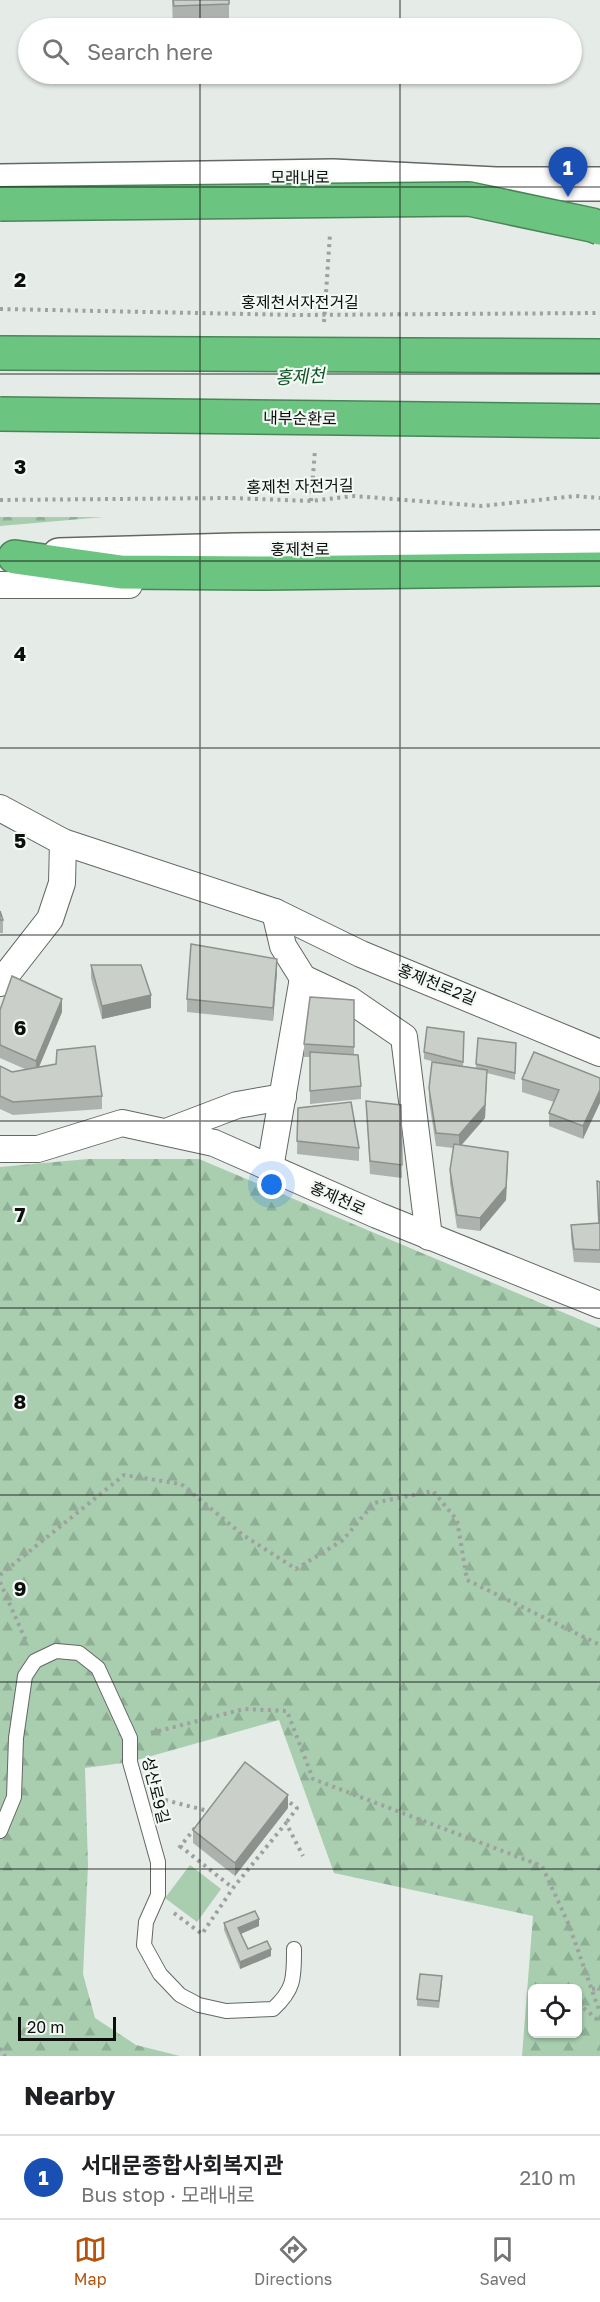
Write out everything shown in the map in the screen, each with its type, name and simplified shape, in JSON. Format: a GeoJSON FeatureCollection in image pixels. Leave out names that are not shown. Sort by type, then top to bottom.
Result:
{"type":"FeatureCollection","features":[{"type":"Feature","properties":{"kind":"highway"},"geometry":{"type":"LineString","coordinates":[[0,204],[469,199],[600,228]]}},
{"type":"Feature","properties":{"kind":"highway"},"geometry":{"type":"LineString","coordinates":[[0,353],[600,356]]}},
{"type":"Feature","properties":{"kind":"highway","name":"내부순환로"},"geometry":{"type":"LineString","coordinates":[[0,414],[600,421]]}},
{"type":"Feature","properties":{"kind":"highway"},"geometry":{"type":"LineString","coordinates":[[5,566],[121,572],[266,573],[600,569]]}},
{"type":"Feature","properties":{"kind":"main road","name":"모래내로"},"geometry":{"type":"LineString","coordinates":[[0,181],[333,176],[496,184],[600,184]]}},
{"type":"Feature","properties":{"kind":"main road","name":"홍제천로"},"geometry":{"type":"LineString","coordinates":[[5,566],[187,551],[600,547]]}},
{"type":"Feature","properties":{"kind":"street"},"geometry":{"type":"LineString","coordinates":[[5,566],[235,587],[462,583],[600,585]]}},
{"type":"Feature","properties":{"kind":"street","name":"홍제천로2길"},"geometry":{"type":"LineString","coordinates":[[0,808],[63,842],[275,912],[361,954],[600,1053]]}},
{"type":"Feature","properties":{"kind":"street"},"geometry":{"type":"LineString","coordinates":[[0,983],[50,919],[62,883],[63,842]]}},
{"type":"Feature","properties":{"kind":"street"},"geometry":{"type":"LineString","coordinates":[[275,912],[283,946],[303,978],[350,1000],[404,1036],[429,1237]]}},
{"type":"Feature","properties":{"kind":"street"},"geometry":{"type":"LineString","coordinates":[[270,1168],[303,978]]}},
{"type":"Feature","properties":{"kind":"street"},"geometry":{"type":"LineString","coordinates":[[166,1132],[237,1105],[283,1097]]}},
{"type":"Feature","properties":{"kind":"street","name":"홍제천로"},"geometry":{"type":"LineString","coordinates":[[0,1149],[38,1149],[122,1123],[214,1143],[429,1237],[600,1305]]}},
{"type":"Feature","properties":{"kind":"lane","name":"성산로9길"},"geometry":{"type":"LineString","coordinates":[[35,1661],[56,1651],[78,1653],[98,1668],[130,1738],[130,1762],[158,1862],[158,1895],[146,1922],[144,1945],[160,1974],[180,1995],[199,2005],[225,2011],[273,2009],[285,1998],[294,1979],[294,1949]]}},
{"type":"Feature","properties":{"kind":"lane"},"geometry":{"type":"LineString","coordinates":[[0,1831],[14,1797],[16,1738],[25,1676],[35,1661]]}},
{"type":"Feature","properties":{"kind":"path","name":"홍제천서자전거길"},"geometry":{"type":"LineString","coordinates":[[0,309],[297,315],[600,313]]}},
{"type":"Feature","properties":{"kind":"path","name":"홍제천 자전거길"},"geometry":{"type":"LineString","coordinates":[[0,500],[230,498],[311,501],[354,496],[482,506],[576,496],[600,498]]}},
{"type":"Feature","properties":{"kind":"path"},"geometry":{"type":"LineString","coordinates":[[0,1575],[124,1475],[182,1484],[243,1535],[296,1569],[343,1540],[374,1503],[433,1491],[457,1520],[467,1580],[600,1645]]}},
{"type":"Feature","properties":{"kind":"path"},"geometry":{"type":"LineString","coordinates":[[0,1582],[35,1661]]}},
{"type":"Feature","properties":{"kind":"path"},"geometry":{"type":"LineString","coordinates":[[130,1738],[244,1709],[287,1711],[313,1779],[542,1866],[569,1924],[600,2013]]}},
{"type":"Feature","properties":{"kind":"path"},"geometry":{"type":"LineString","coordinates":[[139,1794],[208,1811]]}},
{"type":"Feature","properties":{"kind":"path"},"geometry":{"type":"LineString","coordinates":[[156,1900],[202,1934],[233,1888],[297,1808],[279,1794]]}},
{"type":"Feature","properties":{"kind":"path"},"geometry":{"type":"LineString","coordinates":[[158,1874],[215,1802]]}},
{"type":"Feature","properties":{"kind":"path"},"geometry":{"type":"LineString","coordinates":[[286,1823],[303,1856]]}},
{"type":"Feature","properties":{"kind":"path"},"geometry":{"type":"LineString","coordinates":[[180,1846],[233,1888]]}},
{"type":"Feature","properties":{"kind":"path"},"geometry":{"type":"LineString","coordinates":[[592,1989],[600,1988]]}},
{"type":"Feature","properties":{"kind":"path"},"geometry":{"type":"LineString","coordinates":[[582,2006],[600,2022]]}},
{"type":"Feature","properties":{"kind":"path"},"geometry":{"type":"LineString","coordinates":[[0,2048],[5,2056]]}},
{"type":"Feature","properties":{"kind":"green space"},"geometry":{"type":"Polygon","coordinates":[[[0,517],[104,517],[0,526],[0,517]]]}},
{"type":"Feature","properties":{"kind":"green space"},"geometry":{"type":"Polygon","coordinates":[[[88,1159],[199,1159],[600,1328],[600,2056],[522,2056],[533,1916],[334,1873],[279,1720],[130,1762],[85,1768],[88,1865],[83,1974],[95,2018],[136,2045],[180,2056],[0,2056],[0,1167],[88,1159]]]}},
{"type":"Feature","properties":{"kind":"green space"},"geometry":{"type":"Polygon","coordinates":[[[190,1865],[221,1889],[197,1922],[165,1898],[190,1865]]]}},
{"type":"Feature","properties":{"kind":"pier"},"geometry":{"type":"Polygon","coordinates":[[[600,334],[600,426],[309,428],[0,439],[0,338],[316,344],[600,334]]]}},
{"type":"Feature","properties":{"kind":"building"},"geometry":{"type":"Polygon","coordinates":[[[173,0],[229,0],[229,4],[174,6],[173,0]]]}},
{"type":"Feature","properties":{"kind":"building"},"geometry":{"type":"Polygon","coordinates":[[[191,944],[277,959],[273,1008],[187,999],[191,944]]]}},
{"type":"Feature","properties":{"kind":"building"},"geometry":{"type":"Polygon","coordinates":[[[91,965],[141,965],[151,995],[102,1006],[91,965]]]}},
{"type":"Feature","properties":{"kind":"building"},"geometry":{"type":"Polygon","coordinates":[[[12,976],[62,999],[36,1061],[0,1045],[0,1010],[12,976]]]}},
{"type":"Feature","properties":{"kind":"building"},"geometry":{"type":"Polygon","coordinates":[[[310,997],[354,1000],[354,1047],[304,1044],[310,997]]]}},
{"type":"Feature","properties":{"kind":"building"},"geometry":{"type":"Polygon","coordinates":[[[427,1027],[464,1032],[463,1062],[424,1052],[427,1027]]]}},
{"type":"Feature","properties":{"kind":"building"},"geometry":{"type":"Polygon","coordinates":[[[478,1038],[516,1043],[515,1073],[476,1064],[478,1038]]]}},
{"type":"Feature","properties":{"kind":"building"},"geometry":{"type":"Polygon","coordinates":[[[95,1046],[102,1096],[13,1102],[0,1096],[0,1066],[12,1072],[56,1064],[57,1050],[95,1046]]]}},
{"type":"Feature","properties":{"kind":"building"},"geometry":{"type":"Polygon","coordinates":[[[310,1052],[358,1055],[361,1086],[310,1091],[310,1052]]]}},
{"type":"Feature","properties":{"kind":"building"},"geometry":{"type":"Polygon","coordinates":[[[534,1052],[600,1078],[600,1090],[583,1126],[549,1113],[559,1090],[522,1079],[534,1052]]]}},
{"type":"Feature","properties":{"kind":"building"},"geometry":{"type":"Polygon","coordinates":[[[432,1062],[487,1070],[485,1105],[459,1135],[436,1133],[429,1088],[432,1062]]]}},
{"type":"Feature","properties":{"kind":"building"},"geometry":{"type":"Polygon","coordinates":[[[366,1101],[401,1105],[402,1165],[370,1161],[366,1101]]]}},
{"type":"Feature","properties":{"kind":"building"},"geometry":{"type":"Polygon","coordinates":[[[351,1102],[359,1148],[297,1141],[298,1108],[351,1102]]]}},
{"type":"Feature","properties":{"kind":"building"},"geometry":{"type":"Polygon","coordinates":[[[454,1144],[508,1152],[506,1187],[480,1218],[457,1215],[450,1170],[454,1144]]]}},
{"type":"Feature","properties":{"kind":"building"},"geometry":{"type":"Polygon","coordinates":[[[597,1181],[600,1182],[600,1250],[574,1249],[571,1225],[599,1223],[597,1181]]]}},
{"type":"Feature","properties":{"kind":"building"},"geometry":{"type":"Polygon","coordinates":[[[245,1762],[288,1795],[235,1863],[193,1830],[245,1762]]]}},
{"type":"Feature","properties":{"kind":"building"},"geometry":{"type":"Polygon","coordinates":[[[255,1911],[259,1919],[238,1928],[248,1949],[267,1941],[271,1949],[240,1962],[224,1923],[255,1911]]]}},
{"type":"Feature","properties":{"kind":"building"},"geometry":{"type":"Polygon","coordinates":[[[420,1974],[442,1976],[439,2001],[417,1999],[420,1974]]]}},
{"type":"Feature","properties":{"kind":"place","name":"서대문종합사회복지관"},"geometry":{"type":"Point","coordinates":[568,197]}},
{"type":"Feature","properties":{"kind":"water label","name":"홍제천"},"geometry":{"type":"Point","coordinates":[300,377]}}]}
